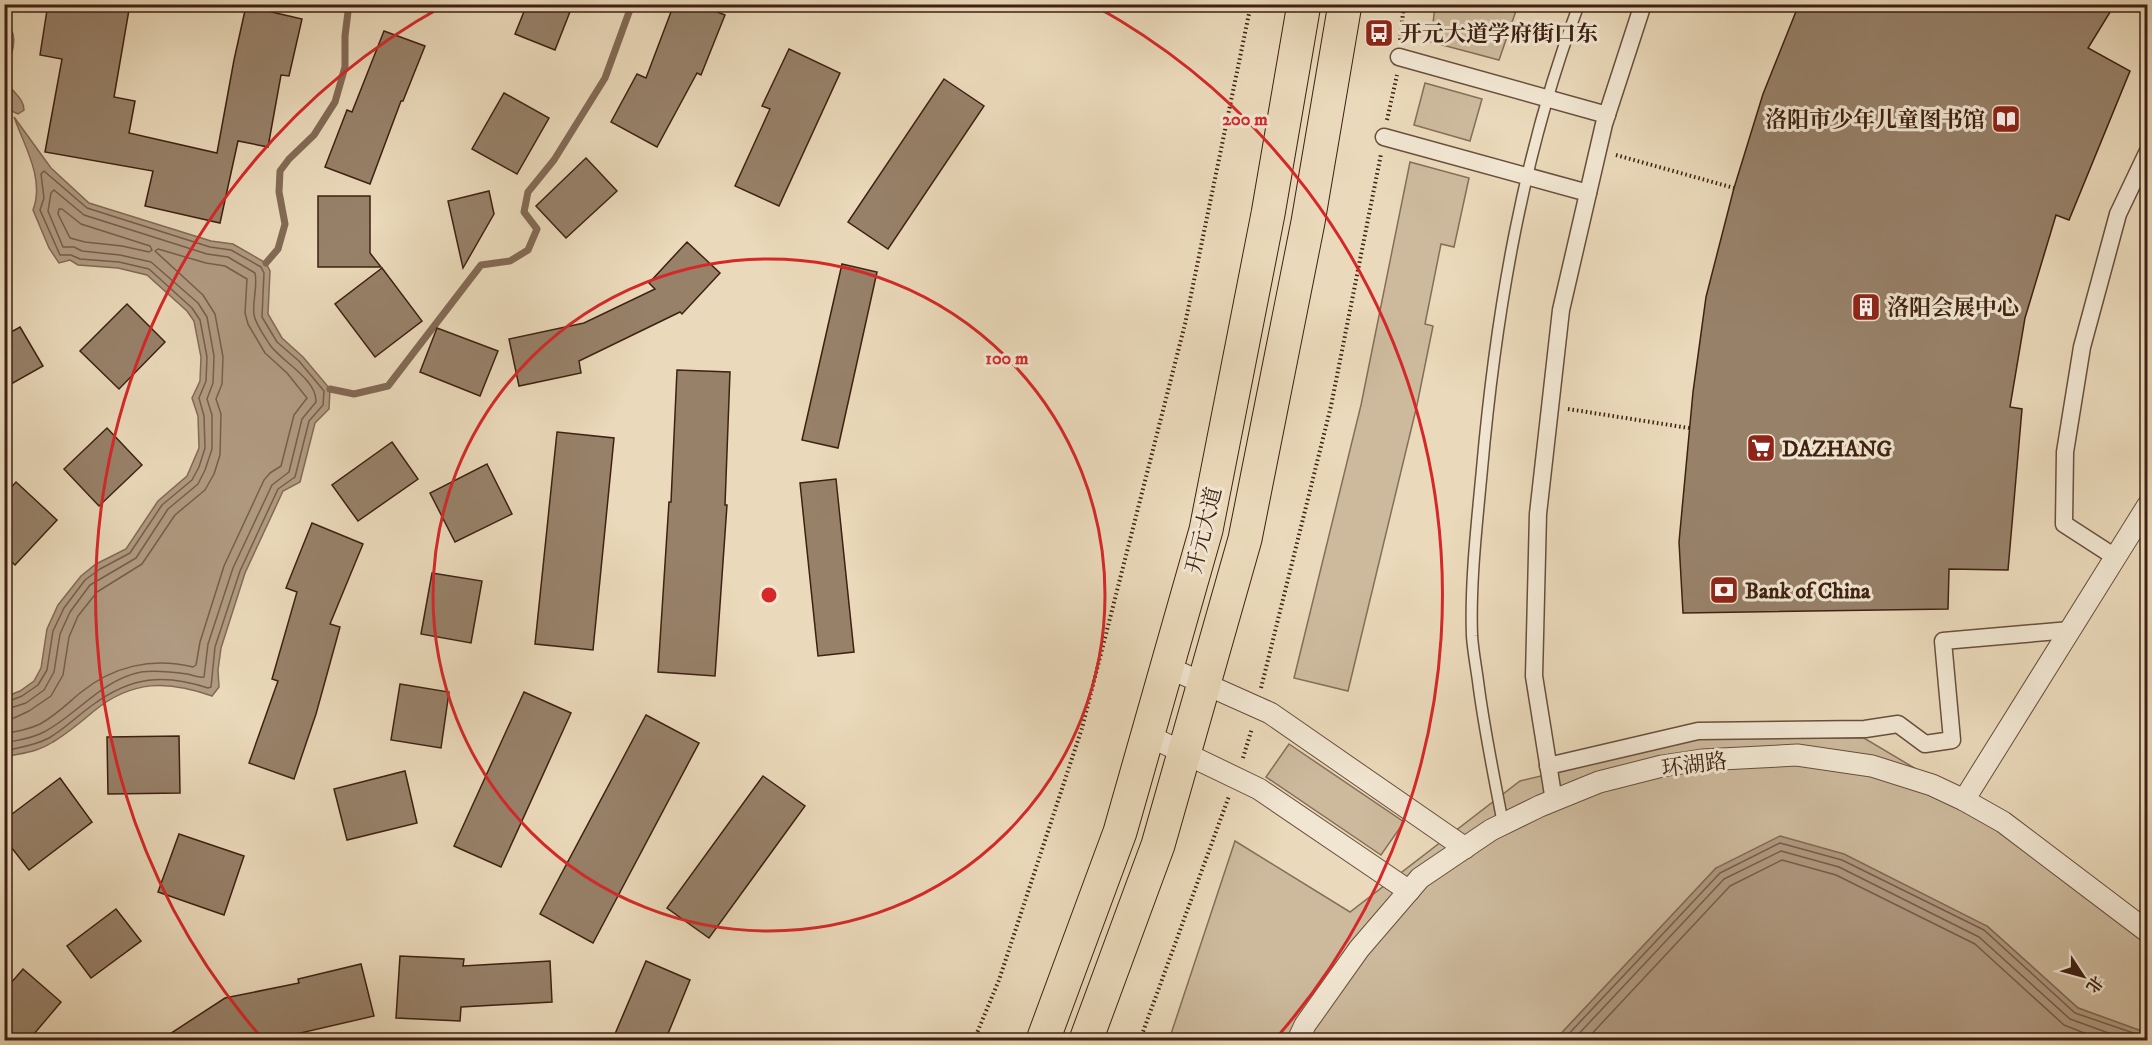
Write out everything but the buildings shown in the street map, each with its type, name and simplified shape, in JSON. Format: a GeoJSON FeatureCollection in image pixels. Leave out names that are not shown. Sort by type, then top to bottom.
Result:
{"type":"FeatureCollection","features":[{"type":"Feature","properties":{"kind":"main road","name":"开元大道"},"geometry":{"type":"LineString","coordinates":[[1043,1041],[1120,832],[1206,530],[1268,214],[1304,4]]}},
{"type":"Feature","properties":{"kind":"main road","name":"开元大道"},"geometry":{"type":"LineString","coordinates":[[1086,1041],[1158,845],[1245,539],[1308,222],[1345,4]]}},
{"type":"Feature","properties":{"kind":"street"},"geometry":{"type":"LineString","coordinates":[[1554,801],[1534,676],[1538,514],[1550,406],[1561,310],[1588,193],[1607,115],[1643,4]]}},
{"type":"Feature","properties":{"kind":"street"},"geometry":{"type":"LineString","coordinates":[[1399,57],[1607,115]]}},
{"type":"Feature","properties":{"kind":"street"},"geometry":{"type":"LineString","coordinates":[[1384,137],[1588,193]]}},
{"type":"Feature","properties":{"kind":"street"},"geometry":{"type":"LineString","coordinates":[[2115,557],[2064,524],[2065,452],[2082,347],[2118,214],[2148,151]]}},
{"type":"Feature","properties":{"kind":"street"},"geometry":{"type":"LineString","coordinates":[[1964,800],[2148,505]]}},
{"type":"Feature","properties":{"kind":"street"},"geometry":{"type":"LineString","coordinates":[[1548,766],[1698,730],[1865,729],[1898,724],[1925,744],[1952,740],[1942,641],[2070,630]]}},
{"type":"Feature","properties":{"kind":"street"},"geometry":{"type":"LineString","coordinates":[[1167,667],[1270,713],[1465,848]]}},
{"type":"Feature","properties":{"kind":"street"},"geometry":{"type":"LineString","coordinates":[[1147,735],[1258,789],[1409,891]]}},
{"type":"Feature","properties":{"kind":"street","name":"环湖路"},"geometry":{"type":"LineString","coordinates":[[1298,1041],[1305,1025],[1359,949],[1420,878],[1503,824],[1599,782],[1662,766],[1702,760],[1797,755],[1872,766],[1932,785],[2003,822],[2148,932]]}},
{"type":"Feature","properties":{"kind":"lane"},"geometry":{"type":"LineString","coordinates":[[1503,824],[1484,728],[1472,637],[1475,549],[1489,398],[1505,281],[1528,176],[1549,99],[1580,4]]}},
{"type":"Feature","properties":{"kind":"path"},"geometry":{"type":"LineString","coordinates":[[974,1041],[999,980],[1082,728],[1185,324],[1251,4]]}},
{"type":"Feature","properties":{"kind":"path"},"geometry":{"type":"LineString","coordinates":[[1140,1041],[1246,750],[1257,707],[1331,406],[1399,57],[1404,4]]}},
{"type":"Feature","properties":{"kind":"path"},"geometry":{"type":"LineString","coordinates":[[1598,150],[1734,188]]}},
{"type":"Feature","properties":{"kind":"path"},"geometry":{"type":"LineString","coordinates":[[1550,406],[1689,428]]}},
{"type":"Feature","properties":{"kind":"shaded area"},"geometry":{"type":"Polygon","coordinates":[[[1435,5],[1518,5],[1499,60],[1431,42],[1435,5]]]}},
{"type":"Feature","properties":{"kind":"shaded area"},"geometry":{"type":"Polygon","coordinates":[[[1425,83],[1482,99],[1470,141],[1414,125],[1425,83]]]}},
{"type":"Feature","properties":{"kind":"shaded area"},"geometry":{"type":"Polygon","coordinates":[[[1410,162],[1469,178],[1454,247],[1441,244],[1425,324],[1433,326],[1417,405],[1348,691],[1294,678],[1361,405],[1410,162]]]}},
{"type":"Feature","properties":{"kind":"shaded area"},"geometry":{"type":"Polygon","coordinates":[[[1701,738],[1864,738],[1963,797],[2147,924],[2147,1033],[2078,1008],[1987,926],[1716,868],[1555,1040],[1169,1040],[1235,841],[1350,912],[1520,781],[1701,738]]]}},
{"type":"Feature","properties":{"kind":"shaded area"},"geometry":{"type":"Polygon","coordinates":[[[1289,744],[1404,822],[1381,855],[1266,777],[1289,744]]]}},
{"type":"Feature","properties":{"kind":"water"},"geometry":{"type":"Polygon","coordinates":[[[5,22],[14,40],[6,77],[9,86],[23,105],[24,110],[18,114],[5,108],[5,22]]]}},
{"type":"Feature","properties":{"kind":"water"},"geometry":{"type":"Polygon","coordinates":[[[14,117],[51,168],[89,203],[211,241],[233,244],[266,263],[270,271],[268,314],[282,338],[303,357],[330,389],[329,409],[315,423],[300,482],[283,491],[245,573],[221,648],[218,670],[219,687],[212,696],[180,687],[136,688],[108,701],[69,731],[42,748],[5,757],[5,697],[20,691],[34,681],[41,668],[47,629],[58,605],[81,576],[96,564],[126,549],[158,501],[187,476],[199,448],[198,416],[192,398],[200,381],[201,357],[194,321],[187,311],[147,275],[118,268],[78,265],[70,260],[59,263],[49,248],[33,210],[36,198],[35,174],[14,117]]]}},
{"type":"Feature","properties":{"kind":"water"},"geometry":{"type":"Polygon","coordinates":[[[1780,836],[1844,854],[1987,926],[2078,1008],[2147,1033],[2147,1040],[1555,1040],[1716,868],[1780,836]]]}},
{"type":"Feature","properties":{"kind":"waterway"},"geometry":{"type":"LineString","coordinates":[[266,263],[278,249],[285,224],[279,192],[280,171],[314,135],[335,102],[345,67],[345,36],[349,4]]}},
{"type":"Feature","properties":{"kind":"waterway"},"geometry":{"type":"LineString","coordinates":[[330,389],[354,394],[388,386],[481,265],[510,261],[528,250],[537,229],[524,212],[528,192],[554,160],[605,78],[632,4]]}},
{"type":"Feature","properties":{"kind":"place","name":"开元大道学府街口东"},"geometry":{"type":"Point","coordinates":[1379,33]}},
{"type":"Feature","properties":{"kind":"place","name":"洛阳市少年儿童图书馆"},"geometry":{"type":"Point","coordinates":[2006,119]}},
{"type":"Feature","properties":{"kind":"place","name":"洛阳会展中心"},"geometry":{"type":"Point","coordinates":[1866,307]}},
{"type":"Feature","properties":{"kind":"place","name":"DAZHANG"},"geometry":{"type":"Point","coordinates":[1761,448]}},
{"type":"Feature","properties":{"kind":"place","name":"Bank of China"},"geometry":{"type":"Point","coordinates":[1724,590]}}]}
